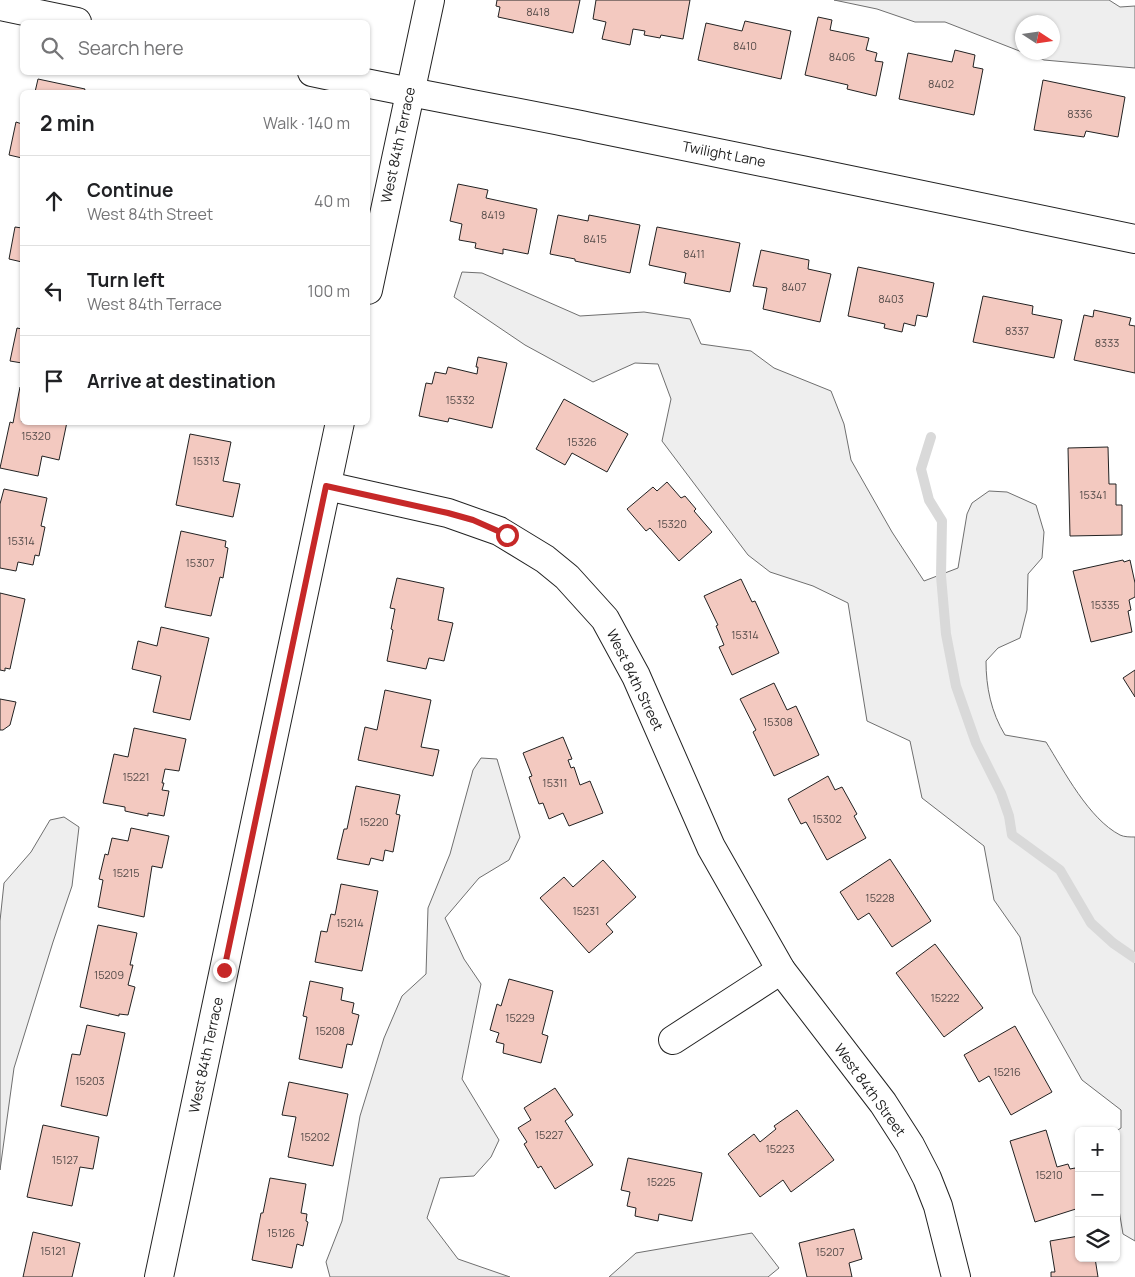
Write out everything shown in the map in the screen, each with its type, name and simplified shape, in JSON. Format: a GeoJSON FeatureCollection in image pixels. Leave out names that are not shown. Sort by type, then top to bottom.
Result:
{"type":"FeatureCollection","features":[{"type":"Feature","properties":{"kind":"street","name":"West 84th Terrace"},"geometry":{"type":"LineString","coordinates":[[370,281],[430,0]]}},
{"type":"Feature","properties":{"kind":"street"},"geometry":{"type":"LineString","coordinates":[[0,6],[67,20]]}},
{"type":"Feature","properties":{"kind":"street","name":"Twilight Lane"},"geometry":{"type":"LineString","coordinates":[[326,75],[1135,239]]}},
{"type":"Feature","properties":{"kind":"street","name":"West 84th Terrace"},"geometry":{"type":"LineString","coordinates":[[159,1277],[339,425]]}},
{"type":"Feature","properties":{"kind":"street","name":"West 84th Street"},"geometry":{"type":"LineString","coordinates":[[326,486],[448,513],[500,531],[545,559],[567,577],[605,618],[636,676],[711,847],[781,970],[883,1103],[910,1146],[938,1206],[956,1277]]}},
{"type":"Feature","properties":{"kind":"street"},"geometry":{"type":"LineString","coordinates":[[673,1040],[781,970]]}},
{"type":"Feature","properties":{"kind":"shaded area"},"geometry":{"type":"Polygon","coordinates":[[[834,0],[1109,0],[1120,7],[1135,6],[1135,68],[1044,60],[1060,60],[1060,15],[1015,15],[1015,49],[945,22],[915,22],[877,9],[834,0]]]}},
{"type":"Feature","properties":{"kind":"shaded area"},"geometry":{"type":"Polygon","coordinates":[[[462,272],[482,273],[580,316],[644,312],[690,319],[701,344],[751,351],[774,368],[831,391],[844,424],[851,460],[892,532],[924,581],[958,568],[967,514],[972,503],[989,491],[1007,492],[1036,505],[1044,532],[1042,558],[1028,574],[1027,610],[1020,638],[998,648],[986,661],[987,680],[990,699],[1005,735],[1046,742],[1069,780],[1098,818],[1120,835],[1135,837],[1135,1241],[1123,1234],[1120,1216],[1121,1110],[1082,1080],[1033,993],[1020,937],[994,900],[984,846],[922,798],[910,741],[867,721],[848,603],[813,586],[770,572],[748,555],[662,441],[671,399],[658,364],[635,363],[593,382],[525,345],[454,297],[462,272]]]}},
{"type":"Feature","properties":{"kind":"shaded area"},"geometry":{"type":"Polygon","coordinates":[[[481,758],[497,759],[520,837],[509,860],[479,878],[445,918],[464,959],[481,984],[462,1079],[499,1140],[491,1157],[474,1176],[440,1178],[427,1218],[458,1259],[510,1277],[330,1277],[326,1262],[342,1221],[360,1116],[384,1038],[402,996],[426,974],[428,908],[450,854],[473,770],[481,758]]]}},
{"type":"Feature","properties":{"kind":"shaded area"},"geometry":{"type":"Polygon","coordinates":[[[64,817],[79,827],[72,886],[14,1068],[0,1170],[0,921],[4,883],[31,852],[50,820],[64,817]]]}},
{"type":"Feature","properties":{"kind":"shaded area"},"geometry":{"type":"Polygon","coordinates":[[[752,1233],[779,1268],[768,1277],[609,1277],[636,1253],[752,1233]]]}},
{"type":"Feature","properties":{"kind":"building"},"geometry":{"type":"Polygon","coordinates":[[[497,0],[580,0],[573,33],[498,17],[500,7],[496,6],[497,0]]]}},
{"type":"Feature","properties":{"kind":"building"},"geometry":{"type":"Polygon","coordinates":[[[596,0],[690,0],[683,39],[661,35],[660,38],[644,35],[645,31],[633,29],[630,45],[602,39],[606,22],[593,19],[596,0]]]}},
{"type":"Feature","properties":{"kind":"building"},"geometry":{"type":"Polygon","coordinates":[[[818,17],[832,20],[830,30],[869,38],[866,50],[877,53],[875,61],[883,62],[876,96],[847,89],[848,85],[805,75],[818,17]]]}},
{"type":"Feature","properties":{"kind":"building"},"geometry":{"type":"Polygon","coordinates":[[[745,21],[791,31],[781,79],[698,60],[706,23],[742,31],[745,21]]]}},
{"type":"Feature","properties":{"kind":"building"},"geometry":{"type":"Polygon","coordinates":[[[955,50],[975,55],[973,67],[983,69],[974,115],[899,99],[908,53],[952,62],[955,50]]]}},
{"type":"Feature","properties":{"kind":"building"},"geometry":{"type":"Polygon","coordinates":[[[38,79],[85,89],[85,90],[35,90],[38,79]]]}},
{"type":"Feature","properties":{"kind":"building"},"geometry":{"type":"Polygon","coordinates":[[[1043,80],[1125,97],[1118,137],[1086,131],[1084,137],[1034,130],[1043,80]]]}},
{"type":"Feature","properties":{"kind":"building"},"geometry":{"type":"Polygon","coordinates":[[[16,122],[20,123],[20,158],[9,155],[16,122]]]}},
{"type":"Feature","properties":{"kind":"building"},"geometry":{"type":"Polygon","coordinates":[[[458,184],[488,190],[486,198],[537,209],[528,254],[503,249],[503,254],[475,248],[476,243],[459,240],[462,224],[450,221],[458,184]]]}},
{"type":"Feature","properties":{"kind":"building"},"geometry":{"type":"Polygon","coordinates":[[[558,215],[588,221],[589,215],[640,225],[630,273],[550,254],[558,215]]]}},
{"type":"Feature","properties":{"kind":"building"},"geometry":{"type":"Polygon","coordinates":[[[15,227],[20,228],[20,262],[9,259],[15,227]]]}},
{"type":"Feature","properties":{"kind":"building"},"geometry":{"type":"Polygon","coordinates":[[[657,227],[740,243],[730,292],[684,283],[686,273],[649,265],[657,227]]]}},
{"type":"Feature","properties":{"kind":"building"},"geometry":{"type":"Polygon","coordinates":[[[761,250],[809,260],[808,269],[831,274],[820,322],[763,309],[767,288],[753,286],[761,250]]]}},
{"type":"Feature","properties":{"kind":"building"},"geometry":{"type":"Polygon","coordinates":[[[858,267],[934,283],[927,317],[917,315],[915,326],[904,323],[902,332],[884,328],[885,324],[848,316],[858,267]]]}},
{"type":"Feature","properties":{"kind":"building"},"geometry":{"type":"Polygon","coordinates":[[[983,296],[1033,306],[1032,314],[1062,320],[1054,358],[973,342],[983,296]]]}},
{"type":"Feature","properties":{"kind":"building"},"geometry":{"type":"Polygon","coordinates":[[[1094,310],[1131,318],[1129,325],[1135,326],[1135,373],[1074,360],[1084,315],[1093,317],[1094,310]]]}},
{"type":"Feature","properties":{"kind":"building"},"geometry":{"type":"Polygon","coordinates":[[[17,328],[20,329],[20,363],[10,361],[17,328]]]}},
{"type":"Feature","properties":{"kind":"building"},"geometry":{"type":"Polygon","coordinates":[[[478,357],[507,363],[492,428],[449,418],[448,422],[419,416],[426,383],[432,384],[435,372],[446,374],[448,367],[477,374],[478,357]]]}},
{"type":"Feature","properties":{"kind":"building"},"geometry":{"type":"Polygon","coordinates":[[[20,387],[20,425],[66,425],[59,460],[42,456],[38,476],[0,468],[10,422],[13,423],[20,387]]]}},
{"type":"Feature","properties":{"kind":"building"},"geometry":{"type":"Polygon","coordinates":[[[564,399],[628,434],[607,472],[572,453],[565,465],[536,449],[564,399]]]}},
{"type":"Feature","properties":{"kind":"building"},"geometry":{"type":"Polygon","coordinates":[[[190,434],[231,442],[223,481],[240,484],[233,517],[176,505],[190,434]]]}},
{"type":"Feature","properties":{"kind":"building"},"geometry":{"type":"Polygon","coordinates":[[[1108,447],[1109,484],[1116,484],[1116,505],[1122,505],[1122,535],[1070,536],[1068,448],[1108,447]]]}},
{"type":"Feature","properties":{"kind":"building"},"geometry":{"type":"Polygon","coordinates":[[[667,482],[681,498],[685,496],[696,509],[694,511],[712,532],[679,561],[650,528],[646,531],[627,509],[653,487],[657,491],[667,482]]]}},
{"type":"Feature","properties":{"kind":"building"},"geometry":{"type":"Polygon","coordinates":[[[4,489],[47,498],[41,526],[45,527],[39,556],[35,555],[33,565],[18,562],[16,571],[0,568],[0,504],[4,489]]]}},
{"type":"Feature","properties":{"kind":"building"},"geometry":{"type":"Polygon","coordinates":[[[181,531],[226,541],[225,547],[228,548],[223,578],[220,577],[211,616],[165,607],[181,531]]]}},
{"type":"Feature","properties":{"kind":"building"},"geometry":{"type":"Polygon","coordinates":[[[1123,560],[1124,562],[1130,560],[1135,583],[1135,597],[1129,600],[1131,610],[1128,611],[1132,632],[1091,642],[1073,571],[1123,560]]]}},
{"type":"Feature","properties":{"kind":"building"},"geometry":{"type":"Polygon","coordinates":[[[397,578],[444,588],[438,620],[453,623],[444,661],[429,658],[426,669],[387,661],[395,609],[390,608],[397,578]]]}},
{"type":"Feature","properties":{"kind":"building"},"geometry":{"type":"Polygon","coordinates":[[[741,579],[752,602],[755,601],[779,653],[732,675],[719,647],[724,645],[716,626],[718,625],[704,596],[741,579]]]}},
{"type":"Feature","properties":{"kind":"building"},"geometry":{"type":"Polygon","coordinates":[[[0,593],[25,599],[10,669],[5,668],[5,671],[0,670],[0,593]]]}},
{"type":"Feature","properties":{"kind":"building"},"geometry":{"type":"Polygon","coordinates":[[[161,627],[209,638],[190,720],[153,712],[161,676],[132,669],[138,641],[157,646],[161,627]]]}},
{"type":"Feature","properties":{"kind":"building"},"geometry":{"type":"Polygon","coordinates":[[[1135,670],[1135,697],[1123,678],[1135,670]]]}},
{"type":"Feature","properties":{"kind":"building"},"geometry":{"type":"Polygon","coordinates":[[[774,683],[787,710],[796,706],[819,755],[774,776],[753,732],[756,730],[740,699],[774,683]]]}},
{"type":"Feature","properties":{"kind":"building"},"geometry":{"type":"Polygon","coordinates":[[[385,690],[431,700],[421,747],[439,750],[433,776],[358,760],[365,727],[377,730],[385,690]]]}},
{"type":"Feature","properties":{"kind":"building"},"geometry":{"type":"Polygon","coordinates":[[[0,699],[16,702],[10,725],[3,730],[0,730],[0,699]]]}},
{"type":"Feature","properties":{"kind":"building"},"geometry":{"type":"Polygon","coordinates":[[[134,728],[186,739],[179,771],[165,769],[162,790],[169,791],[164,816],[148,813],[148,816],[125,811],[125,807],[103,803],[114,754],[128,757],[134,728]]]}},
{"type":"Feature","properties":{"kind":"building"},"geometry":{"type":"Polygon","coordinates":[[[563,737],[572,759],[568,760],[571,768],[574,767],[580,785],[590,781],[603,813],[569,826],[563,813],[549,819],[543,803],[539,804],[529,777],[532,776],[523,753],[563,737]]]}},
{"type":"Feature","properties":{"kind":"building"},"geometry":{"type":"Polygon","coordinates":[[[828,776],[835,790],[842,787],[857,814],[854,816],[866,838],[827,860],[806,822],[801,824],[788,799],[828,776]]]}},
{"type":"Feature","properties":{"kind":"building"},"geometry":{"type":"Polygon","coordinates":[[[356,786],[400,795],[396,814],[400,815],[393,852],[385,850],[383,861],[371,858],[369,865],[337,859],[344,829],[347,829],[356,786]]]}},
{"type":"Feature","properties":{"kind":"building"},"geometry":{"type":"Polygon","coordinates":[[[131,828],[169,836],[162,868],[152,866],[144,917],[98,907],[103,880],[99,879],[105,854],[108,855],[112,838],[128,841],[131,828]]]}},
{"type":"Feature","properties":{"kind":"building"},"geometry":{"type":"Polygon","coordinates":[[[890,859],[931,921],[892,947],[869,913],[858,920],[840,892],[890,859]]]}},
{"type":"Feature","properties":{"kind":"building"},"geometry":{"type":"Polygon","coordinates":[[[603,860],[636,897],[606,924],[613,932],[589,953],[540,898],[564,877],[573,887],[603,860]]]}},
{"type":"Feature","properties":{"kind":"building"},"geometry":{"type":"Polygon","coordinates":[[[341,884],[378,891],[362,971],[315,962],[321,931],[327,932],[331,914],[335,915],[341,884]]]}},
{"type":"Feature","properties":{"kind":"building"},"geometry":{"type":"Polygon","coordinates":[[[98,925],[137,933],[130,965],[133,965],[128,985],[135,987],[128,1015],[119,1014],[119,1016],[80,1007],[98,925]]]}},
{"type":"Feature","properties":{"kind":"building"},"geometry":{"type":"Polygon","coordinates":[[[935,944],[983,1008],[944,1037],[896,973],[935,944]]]}},
{"type":"Feature","properties":{"kind":"building"},"geometry":{"type":"Polygon","coordinates":[[[509,979],[553,991],[542,1034],[548,1036],[541,1063],[503,1053],[504,1044],[496,1042],[499,1033],[490,1030],[497,1004],[501,1006],[509,979]]]}},
{"type":"Feature","properties":{"kind":"building"},"geometry":{"type":"Polygon","coordinates":[[[310,981],[343,988],[341,1000],[354,1003],[352,1013],[359,1015],[352,1045],[347,1044],[342,1068],[299,1059],[307,1017],[303,1016],[310,981]]]}},
{"type":"Feature","properties":{"kind":"building"},"geometry":{"type":"Polygon","coordinates":[[[87,1025],[125,1033],[107,1116],[61,1106],[72,1054],[80,1055],[87,1025]]]}},
{"type":"Feature","properties":{"kind":"building"},"geometry":{"type":"Polygon","coordinates":[[[1015,1026],[1052,1092],[1011,1115],[989,1076],[979,1082],[964,1055],[1015,1026]]]}},
{"type":"Feature","properties":{"kind":"building"},"geometry":{"type":"Polygon","coordinates":[[[289,1082],[348,1094],[333,1166],[288,1157],[296,1117],[282,1115],[289,1082]]]}},
{"type":"Feature","properties":{"kind":"building"},"geometry":{"type":"Polygon","coordinates":[[[555,1088],[573,1115],[565,1121],[593,1165],[555,1189],[541,1166],[538,1168],[524,1144],[527,1142],[518,1128],[531,1120],[524,1108],[555,1088]]]}},
{"type":"Feature","properties":{"kind":"building"},"geometry":{"type":"Polygon","coordinates":[[[797,1110],[834,1160],[791,1192],[783,1180],[760,1197],[728,1154],[754,1134],[760,1142],[776,1129],[774,1126],[797,1110]]]}},
{"type":"Feature","properties":{"kind":"building"},"geometry":{"type":"Polygon","coordinates":[[[43,1125],[99,1137],[93,1169],[80,1167],[72,1206],[27,1197],[43,1125]]]}},
{"type":"Feature","properties":{"kind":"building"},"geometry":{"type":"Polygon","coordinates":[[[1046,1130],[1057,1167],[1068,1164],[1070,1169],[1075,1168],[1075,1209],[1035,1222],[1010,1141],[1046,1130]]]}},
{"type":"Feature","properties":{"kind":"building"},"geometry":{"type":"Polygon","coordinates":[[[628,1158],[702,1173],[692,1221],[659,1214],[658,1221],[635,1216],[636,1208],[627,1206],[630,1192],[621,1190],[628,1158]]]}},
{"type":"Feature","properties":{"kind":"building"},"geometry":{"type":"Polygon","coordinates":[[[270,1178],[306,1184],[301,1213],[307,1214],[306,1221],[308,1222],[303,1246],[297,1244],[292,1268],[252,1260],[270,1178]]]}},
{"type":"Feature","properties":{"kind":"building"},"geometry":{"type":"Polygon","coordinates":[[[854,1229],[862,1259],[849,1263],[852,1277],[807,1277],[799,1243],[854,1229]]]}},
{"type":"Feature","properties":{"kind":"building"},"geometry":{"type":"Polygon","coordinates":[[[33,1232],[80,1243],[72,1277],[23,1277],[33,1232]]]}},
{"type":"Feature","properties":{"kind":"building"},"geometry":{"type":"Polygon","coordinates":[[[1075,1237],[1075,1262],[1096,1262],[1098,1277],[1051,1277],[1051,1272],[1055,1272],[1050,1241],[1075,1237]]]}},
{"type":"Feature","properties":{"kind":"waterway"},"geometry":{"type":"LineString","coordinates":[[931,437],[921,469],[929,500],[942,521],[941,576],[946,634],[956,686],[976,743],[1001,793],[1009,816],[1012,835],[1060,870],[1091,923],[1113,943],[1135,958]]}},
{"type":"Feature","properties":{"kind":"route"},"geometry":{"type":"LineString","coordinates":[[224,970],[326,486],[448,513],[473,520],[507,535]]}}]}
